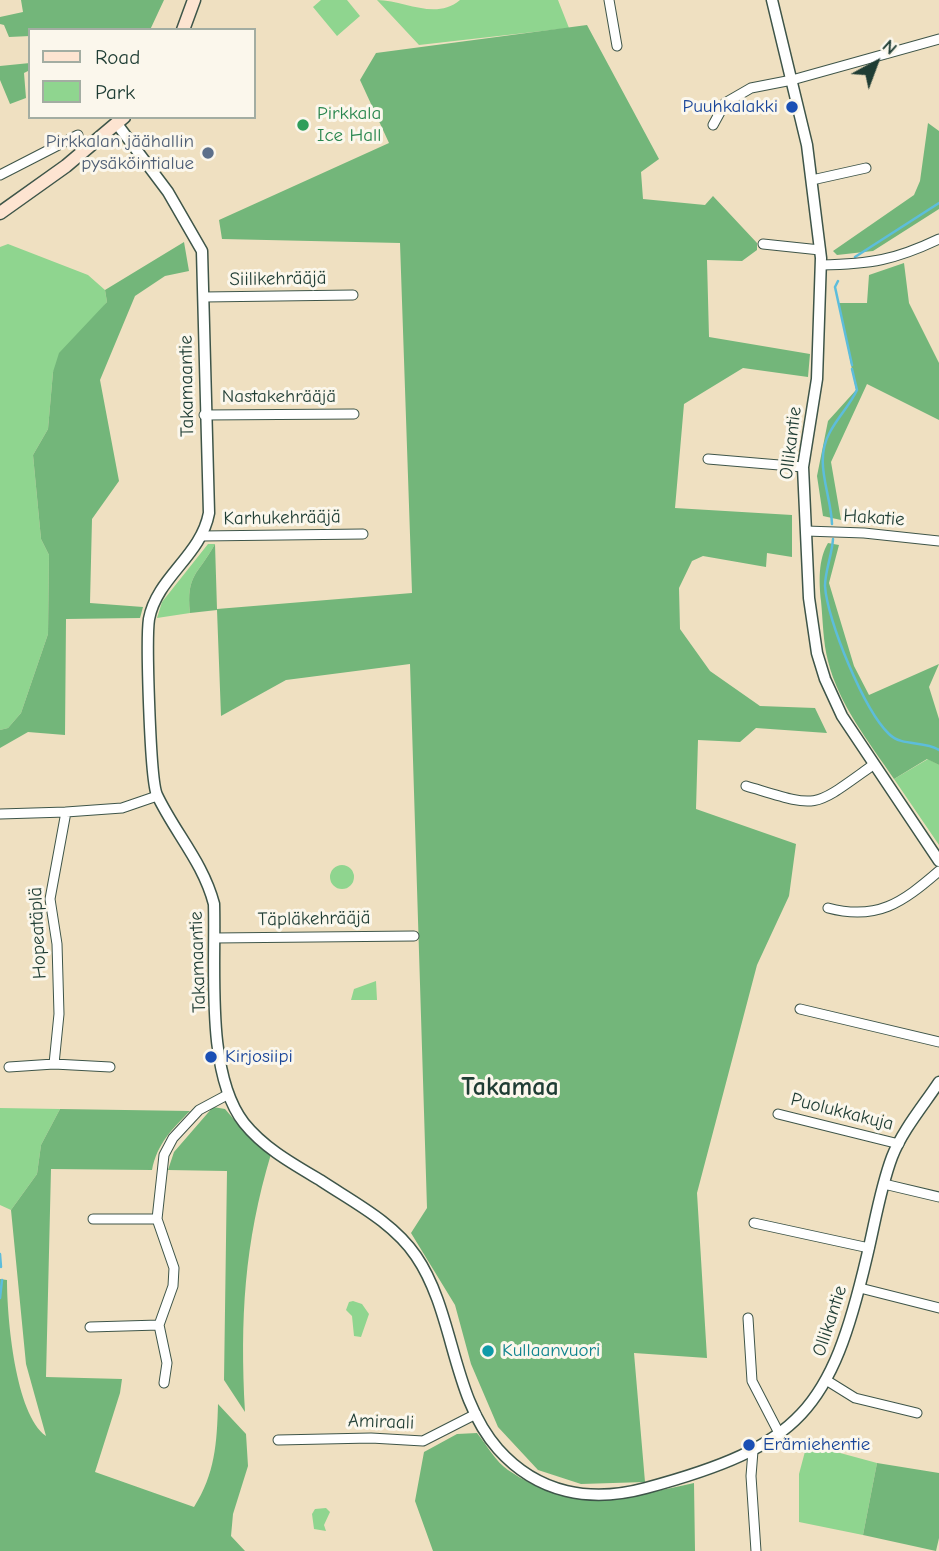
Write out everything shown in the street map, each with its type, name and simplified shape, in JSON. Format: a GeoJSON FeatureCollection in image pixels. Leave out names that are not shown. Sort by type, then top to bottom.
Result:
{"type":"FeatureCollection","features":[{"type":"Feature","properties":{"kind":"main road"},"geometry":{"type":"LineString","coordinates":[[184,28],[194,0]]}},
{"type":"Feature","properties":{"kind":"main road"},"geometry":{"type":"LineString","coordinates":[[0,213],[66,166],[121,121]]}},
{"type":"Feature","properties":{"kind":"street"},"geometry":{"type":"LineString","coordinates":[[609,0],[617,46]]}},
{"type":"Feature","properties":{"kind":"street","name":"Ollikantie"},"geometry":{"type":"LineString","coordinates":[[772,0],[792,80],[812,180],[820,250],[817,379],[803,467],[809,598],[820,666],[842,716],[939,861]]}},
{"type":"Feature","properties":{"kind":"street"},"geometry":{"type":"LineString","coordinates":[[713,125],[719,112],[733,96],[751,88],[792,80],[939,39]]}},
{"type":"Feature","properties":{"kind":"street","name":"Takamaantie"},"geometry":{"type":"LineString","coordinates":[[121,121],[168,192],[202,251],[204,415],[209,513],[202,536],[162,590],[149,620],[152,760],[158,796],[206,877],[214,904],[220,1070],[227,1095],[245,1124],[262,1142],[376,1217],[410,1247],[421,1263],[438,1305],[476,1414],[497,1448],[524,1474],[555,1489],[585,1496],[622,1494],[656,1485]]}},
{"type":"Feature","properties":{"kind":"street"},"geometry":{"type":"LineString","coordinates":[[0,175],[78,135]]}},
{"type":"Feature","properties":{"kind":"street"},"geometry":{"type":"LineString","coordinates":[[812,180],[866,168]]}},
{"type":"Feature","properties":{"kind":"street"},"geometry":{"type":"LineString","coordinates":[[821,265],[882,262],[902,257],[939,239]]}},
{"type":"Feature","properties":{"kind":"street"},"geometry":{"type":"LineString","coordinates":[[763,244],[820,250]]}},
{"type":"Feature","properties":{"kind":"street","name":"Siilikehrääjä"},"geometry":{"type":"LineString","coordinates":[[204,297],[353,295]]}},
{"type":"Feature","properties":{"kind":"street","name":"Nastakehrääjä"},"geometry":{"type":"LineString","coordinates":[[204,415],[354,415]]}},
{"type":"Feature","properties":{"kind":"street"},"geometry":{"type":"LineString","coordinates":[[708,458],[803,467]]}},
{"type":"Feature","properties":{"kind":"street","name":"Hakatie"},"geometry":{"type":"LineString","coordinates":[[806,531],[863,533],[939,541]]}},
{"type":"Feature","properties":{"kind":"street","name":"Karhukehrääjä"},"geometry":{"type":"LineString","coordinates":[[202,536],[363,534]]}},
{"type":"Feature","properties":{"kind":"street"},"geometry":{"type":"LineString","coordinates":[[746,786],[805,803],[817,802],[826,799],[873,765]]}},
{"type":"Feature","properties":{"kind":"street"},"geometry":{"type":"LineString","coordinates":[[0,814],[122,808],[158,796]]}},
{"type":"Feature","properties":{"kind":"street","name":"Hopeatäplä"},"geometry":{"type":"LineString","coordinates":[[54,1064],[59,1014],[57,944],[50,902],[66,812]]}},
{"type":"Feature","properties":{"kind":"street"},"geometry":{"type":"LineString","coordinates":[[828,908],[850,914],[870,914],[887,907],[939,871]]}},
{"type":"Feature","properties":{"kind":"street","name":"Täpläkehrääjä"},"geometry":{"type":"LineString","coordinates":[[215,939],[414,936]]}},
{"type":"Feature","properties":{"kind":"street"},"geometry":{"type":"LineString","coordinates":[[800,1009],[939,1042]]}},
{"type":"Feature","properties":{"kind":"street"},"geometry":{"type":"LineString","coordinates":[[9,1067],[54,1064],[110,1067]]}},
{"type":"Feature","properties":{"kind":"street","name":"Ollikantie"},"geometry":{"type":"LineString","coordinates":[[656,1485],[720,1466],[753,1451],[780,1435],[810,1405],[827,1380],[843,1347],[884,1184],[899,1144],[939,1082]]}},
{"type":"Feature","properties":{"kind":"street"},"geometry":{"type":"LineString","coordinates":[[164,1383],[166,1363],[159,1325],[173,1286],[174,1268],[157,1219],[163,1163],[173,1138],[199,1110],[227,1095]]}},
{"type":"Feature","properties":{"kind":"street","name":"Puolukkakuja"},"geometry":{"type":"LineString","coordinates":[[778,1115],[899,1144]]}},
{"type":"Feature","properties":{"kind":"street"},"geometry":{"type":"LineString","coordinates":[[884,1184],[939,1198]]}},
{"type":"Feature","properties":{"kind":"street"},"geometry":{"type":"LineString","coordinates":[[93,1219],[157,1219]]}},
{"type":"Feature","properties":{"kind":"street"},"geometry":{"type":"LineString","coordinates":[[754,1223],[869,1248]]}},
{"type":"Feature","properties":{"kind":"street"},"geometry":{"type":"LineString","coordinates":[[860,1288],[939,1308]]}},
{"type":"Feature","properties":{"kind":"street"},"geometry":{"type":"LineString","coordinates":[[748,1318],[752,1381],[780,1435]]}},
{"type":"Feature","properties":{"kind":"street"},"geometry":{"type":"LineString","coordinates":[[90,1327],[159,1325]]}},
{"type":"Feature","properties":{"kind":"street"},"geometry":{"type":"LineString","coordinates":[[827,1380],[855,1398],[916,1413]]}},
{"type":"Feature","properties":{"kind":"street","name":"Amiraali"},"geometry":{"type":"LineString","coordinates":[[278,1440],[371,1438],[423,1441],[476,1414]]}},
{"type":"Feature","properties":{"kind":"street"},"geometry":{"type":"LineString","coordinates":[[753,1451],[751,1476],[756,1551]]}},
{"type":"Feature","properties":{"kind":"green space"},"geometry":{"type":"Polygon","coordinates":[[[21,0],[164,0],[151,28],[28,28],[28,36],[9,37],[4,25],[0,24],[0,17],[23,12],[21,0]]]}},
{"type":"Feature","properties":{"kind":"green space"},"geometry":{"type":"Polygon","coordinates":[[[321,0],[347,0],[360,16],[337,36],[313,7],[321,0]]]}},
{"type":"Feature","properties":{"kind":"green space"},"geometry":{"type":"Polygon","coordinates":[[[377,0],[440,9],[460,0],[558,0],[569,28],[419,45],[377,0]]]}},
{"type":"Feature","properties":{"kind":"green space"},"geometry":{"type":"Polygon","coordinates":[[[587,25],[659,159],[641,172],[643,199],[705,205],[713,196],[757,243],[757,250],[742,261],[707,260],[709,337],[810,354],[808,377],[743,368],[684,404],[675,508],[792,515],[792,557],[767,553],[766,567],[703,556],[692,561],[679,588],[680,629],[710,671],[760,706],[815,708],[827,733],[756,728],[740,742],[698,740],[696,809],[796,844],[789,896],[757,965],[697,1193],[707,1358],[634,1353],[645,1482],[581,1484],[538,1470],[498,1427],[471,1364],[455,1305],[411,1233],[427,1208],[410,664],[286,680],[221,716],[217,610],[190,613],[189,600],[192,582],[215,544],[217,609],[412,593],[400,243],[222,239],[219,220],[389,143],[360,80],[376,53],[587,25]]]}},
{"type":"Feature","properties":{"kind":"green space"},"geometry":{"type":"Polygon","coordinates":[[[28,63],[28,71],[24,73],[26,98],[10,104],[0,80],[0,66],[28,63]]]}},
{"type":"Feature","properties":{"kind":"green space"},"geometry":{"type":"Polygon","coordinates":[[[928,123],[939,131],[939,209],[873,251],[837,255],[833,251],[914,195],[920,181],[928,123]]]}},
{"type":"Feature","properties":{"kind":"green space"},"geometry":{"type":"Polygon","coordinates":[[[184,242],[189,271],[165,276],[135,296],[100,380],[119,481],[92,519],[90,603],[143,607],[140,618],[66,619],[65,735],[28,732],[0,748],[0,730],[8,728],[21,713],[48,634],[49,555],[41,539],[33,455],[48,429],[53,372],[59,353],[107,302],[105,290],[184,242]]]}},
{"type":"Feature","properties":{"kind":"green space"},"geometry":{"type":"Polygon","coordinates":[[[8,244],[88,275],[105,290],[107,302],[53,372],[48,429],[33,455],[41,539],[49,555],[48,634],[21,713],[8,728],[0,730],[0,247],[8,244]]]}},
{"type":"Feature","properties":{"kind":"green space"},"geometry":{"type":"Polygon","coordinates":[[[904,263],[909,303],[939,363],[939,420],[867,384],[831,462],[841,520],[823,516],[817,476],[828,421],[856,390],[839,303],[867,303],[869,275],[904,263]]]}},
{"type":"Feature","properties":{"kind":"green space"},"geometry":{"type":"Polygon","coordinates":[[[828,543],[839,545],[829,583],[854,666],[869,695],[939,664],[929,687],[939,719],[939,765],[927,759],[894,779],[839,693],[826,654],[820,594],[821,564],[828,543]]]}},
{"type":"Feature","properties":{"kind":"green space"},"geometry":{"type":"Polygon","coordinates":[[[208,544],[215,544],[192,582],[190,613],[157,618],[162,602],[208,544]]]}},
{"type":"Feature","properties":{"kind":"green space"},"geometry":{"type":"Polygon","coordinates":[[[928,759],[939,765],[939,845],[894,779],[928,759]]]}},
{"type":"Feature","properties":{"kind":"green space"},"geometry":{"type":"Polygon","coordinates":[[[342,865],[351,868],[354,877],[351,886],[342,889],[333,886],[330,877],[333,868],[342,865]]]}},
{"type":"Feature","properties":{"kind":"green space"},"geometry":{"type":"Polygon","coordinates":[[[376,981],[377,1000],[351,1000],[354,989],[376,981]]]}},
{"type":"Feature","properties":{"kind":"green space"},"geometry":{"type":"Polygon","coordinates":[[[213,1107],[225,1109],[249,1137],[271,1154],[255,1219],[246,1282],[243,1345],[245,1412],[224,1380],[227,1171],[168,1170],[174,1152],[213,1107]]]}},
{"type":"Feature","properties":{"kind":"green space"},"geometry":{"type":"Polygon","coordinates":[[[0,1108],[60,1109],[41,1145],[37,1174],[11,1210],[0,1205],[0,1108]]]}},
{"type":"Feature","properties":{"kind":"green space"},"geometry":{"type":"Polygon","coordinates":[[[60,1109],[190,1111],[161,1145],[152,1170],[51,1169],[46,1377],[122,1379],[95,1472],[194,1507],[214,1458],[218,1404],[246,1434],[248,1466],[233,1514],[231,1536],[245,1551],[0,1551],[0,1279],[7,1280],[11,1340],[20,1387],[35,1424],[46,1436],[26,1364],[11,1210],[37,1174],[41,1145],[60,1109]]]}},
{"type":"Feature","properties":{"kind":"green space"},"geometry":{"type":"Polygon","coordinates":[[[349,1302],[362,1304],[369,1314],[361,1337],[354,1336],[352,1316],[346,1310],[349,1302]]]}},
{"type":"Feature","properties":{"kind":"green space"},"geometry":{"type":"Polygon","coordinates":[[[477,1433],[504,1467],[532,1484],[554,1493],[599,1499],[694,1483],[695,1551],[433,1551],[415,1501],[424,1452],[457,1434],[477,1433]]]}},
{"type":"Feature","properties":{"kind":"green space"},"geometry":{"type":"Polygon","coordinates":[[[807,1444],[877,1463],[863,1535],[799,1522],[799,1474],[807,1444]]]}},
{"type":"Feature","properties":{"kind":"green space"},"geometry":{"type":"Polygon","coordinates":[[[877,1463],[939,1473],[939,1538],[936,1551],[863,1535],[877,1463]]]}},
{"type":"Feature","properties":{"kind":"green space"},"geometry":{"type":"Polygon","coordinates":[[[326,1508],[330,1512],[324,1525],[326,1531],[314,1529],[312,1514],[315,1509],[326,1508]]]}},
{"type":"Feature","properties":{"kind":"waterway"},"geometry":{"type":"LineString","coordinates":[[855,257],[939,203]]}},
{"type":"Feature","properties":{"kind":"waterway"},"geometry":{"type":"LineString","coordinates":[[838,281],[835,287],[852,365]]}},
{"type":"Feature","properties":{"kind":"waterway"},"geometry":{"type":"LineString","coordinates":[[832,524],[823,455],[830,432],[857,390],[852,369]]}},
{"type":"Feature","properties":{"kind":"waterway"},"geometry":{"type":"LineString","coordinates":[[833,539],[825,580],[827,601],[858,686],[879,722],[894,738],[939,750]]}},
{"type":"Feature","properties":{"kind":"waterway"},"geometry":{"type":"LineString","coordinates":[[0,1254],[1,1267]]}},
{"type":"Feature","properties":{"kind":"waterway"},"geometry":{"type":"LineString","coordinates":[[0,1298],[2,1280]]}},
{"type":"Feature","properties":{"kind":"place","name":"Puuhkalakki"},"geometry":{"type":"Point","coordinates":[792,107]}},
{"type":"Feature","properties":{"kind":"place","name":"Pirkkala Ice Hall"},"geometry":{"type":"Point","coordinates":[303,125]}},
{"type":"Feature","properties":{"kind":"place","name":"Pirkkalan jäähallin pysäköintialue"},"geometry":{"type":"Point","coordinates":[208,153]}},
{"type":"Feature","properties":{"kind":"place","name":"Kirjosiipi"},"geometry":{"type":"Point","coordinates":[211,1057]}},
{"type":"Feature","properties":{"kind":"place","name":"Kullaanvuori"},"geometry":{"type":"Point","coordinates":[488,1351]}},
{"type":"Feature","properties":{"kind":"place","name":"Erämiehentie"},"geometry":{"type":"Point","coordinates":[749,1445]}},
{"type":"Feature","properties":{"kind":"district","name":"Takamaa"},"geometry":{"type":"Point","coordinates":[510,1088]}}]}
